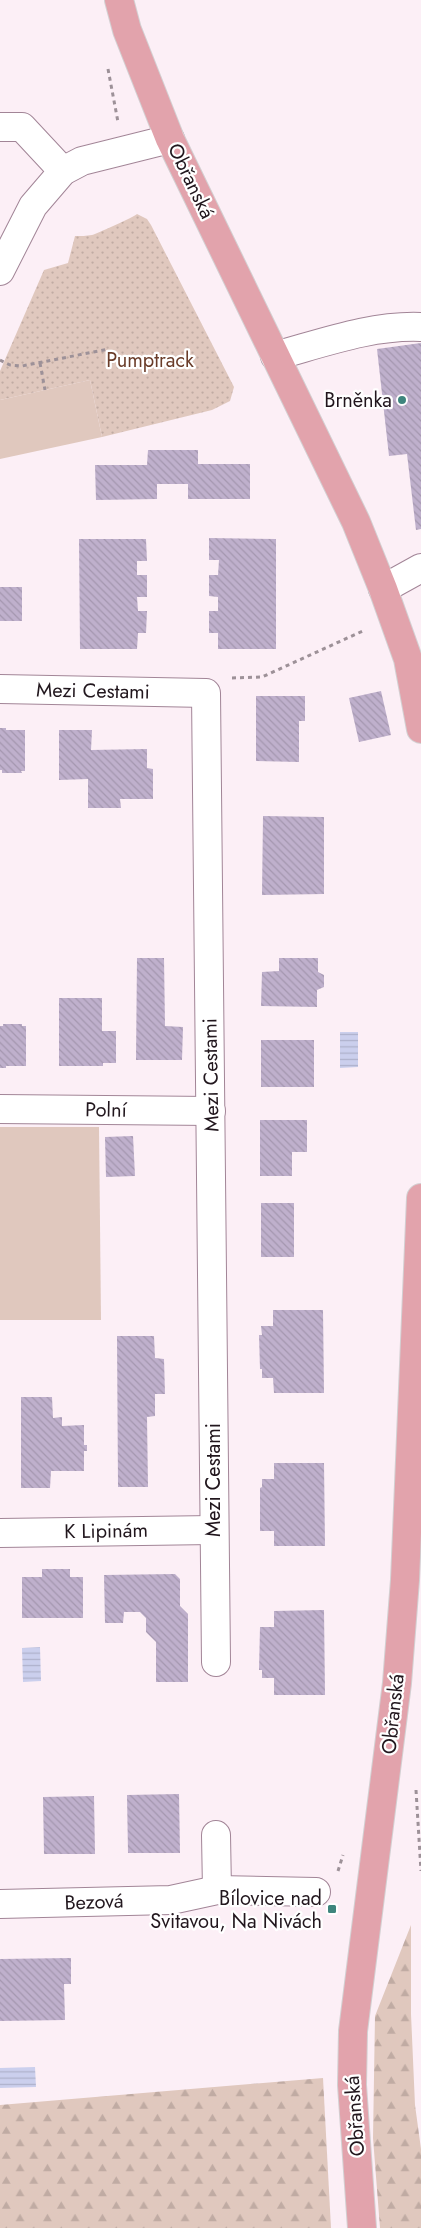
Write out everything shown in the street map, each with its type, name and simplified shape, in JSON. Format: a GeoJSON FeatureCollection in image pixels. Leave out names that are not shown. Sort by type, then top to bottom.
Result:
{"type":"FeatureCollection","features":[{"type":"Feature","properties":{"kind":"main road","name":"Obřanská"},"geometry":{"type":"LineString","coordinates":[[119,0],[127,30],[170,139],[356,522],[384,588],[408,659],[421,729]]}},
{"type":"Feature","properties":{"kind":"main road","name":"Obřanská"},"geometry":{"type":"LineString","coordinates":[[362,2228],[352,2085],[353,2031],[397,1683],[404,1580],[421,1198]]}},
{"type":"Feature","properties":{"kind":"street"},"geometry":{"type":"LineString","coordinates":[[0,127],[22,127],[63,171]]}},
{"type":"Feature","properties":{"kind":"street"},"geometry":{"type":"LineString","coordinates":[[0,271],[34,206],[63,171],[82,161],[170,139]]}},
{"type":"Feature","properties":{"kind":"street"},"geometry":{"type":"LineString","coordinates":[[276,356],[363,332],[399,326],[421,327]]}},
{"type":"Feature","properties":{"kind":"street"},"geometry":{"type":"LineString","coordinates":[[384,588],[421,568]]}},
{"type":"Feature","properties":{"kind":"street","name":"Mezi Cestami"},"geometry":{"type":"LineString","coordinates":[[0,689],[206,693],[211,1111],[213,1530],[216,1662]]}},
{"type":"Feature","properties":{"kind":"street","name":"Polní"},"geometry":{"type":"LineString","coordinates":[[0,1109],[211,1111]]}},
{"type":"Feature","properties":{"kind":"street","name":"K Lipinám"},"geometry":{"type":"LineString","coordinates":[[0,1533],[213,1530]]}},
{"type":"Feature","properties":{"kind":"street"},"geometry":{"type":"LineString","coordinates":[[216,1835],[217,1890]]}},
{"type":"Feature","properties":{"kind":"street","name":"Bezová"},"geometry":{"type":"LineString","coordinates":[[0,1904],[170,1900],[217,1890],[316,1892]]}},
{"type":"Feature","properties":{"kind":"path"},"geometry":{"type":"LineString","coordinates":[[0,360],[10,365],[40,363],[109,349]]}},
{"type":"Feature","properties":{"kind":"path"},"geometry":{"type":"LineString","coordinates":[[40,363],[45,390]]}},
{"type":"Feature","properties":{"kind":"path"},"geometry":{"type":"LineString","coordinates":[[206,693],[225,678],[262,677],[366,630]]}},
{"type":"Feature","properties":{"kind":"green space","name":"Pumptrack"},"geometry":{"type":"Polygon","coordinates":[[[137,214],[147,219],[151,225],[234,387],[230,401],[212,410],[102,437],[90,380],[0,400],[0,371],[44,270],[68,263],[75,236],[92,235],[137,214]]]}},
{"type":"Feature","properties":{"kind":"green space"},"geometry":{"type":"Polygon","coordinates":[[[90,380],[102,437],[0,459],[0,400],[90,380]]]}},
{"type":"Feature","properties":{"kind":"green space"},"geometry":{"type":"Polygon","coordinates":[[[0,1127],[99,1127],[101,1320],[0,1320],[0,1127]]]}},
{"type":"Feature","properties":{"kind":"green space"},"geometry":{"type":"Polygon","coordinates":[[[411,1925],[411,2014],[415,2105],[421,2149],[421,2228],[380,2228],[373,2138],[375,2016],[411,1925]]]}},
{"type":"Feature","properties":{"kind":"green space"},"geometry":{"type":"Polygon","coordinates":[[[323,2078],[331,2228],[0,2228],[0,2105],[323,2078]]]}},
{"type":"Feature","properties":{"kind":"water"},"geometry":{"type":"Polygon","coordinates":[[[340,1032],[358,1032],[358,1067],[340,1068],[340,1032]]]}},
{"type":"Feature","properties":{"kind":"water"},"geometry":{"type":"Polygon","coordinates":[[[40,1647],[41,1681],[23,1682],[22,1648],[40,1647]]]}},
{"type":"Feature","properties":{"kind":"water"},"geometry":{"type":"Polygon","coordinates":[[[35,2067],[36,2087],[0,2088],[0,2068],[35,2067]]]}},
{"type":"Feature","properties":{"kind":"building","name":"Brněnka"},"geometry":{"type":"Polygon","coordinates":[[[421,343],[421,529],[416,530],[407,454],[389,456],[377,349],[421,343]]]}},
{"type":"Feature","properties":{"kind":"building"},"geometry":{"type":"Polygon","coordinates":[[[148,450],[198,450],[198,464],[250,464],[250,499],[188,499],[188,484],[157,484],[157,499],[96,500],[95,465],[147,465],[148,450]]]}},
{"type":"Feature","properties":{"kind":"building"},"geometry":{"type":"Polygon","coordinates":[[[209,538],[276,539],[276,649],[218,649],[218,633],[209,633],[209,611],[218,611],[218,597],[209,596],[209,575],[218,575],[219,560],[209,560],[209,538]]]}},
{"type":"Feature","properties":{"kind":"building"},"geometry":{"type":"Polygon","coordinates":[[[79,539],[146,539],[147,561],[137,561],[137,575],[147,575],[147,597],[137,597],[138,611],[147,611],[146,633],[138,633],[137,649],[80,649],[79,539]]]}},
{"type":"Feature","properties":{"kind":"building"},"geometry":{"type":"Polygon","coordinates":[[[0,587],[22,587],[22,621],[0,621],[0,587]]]}},
{"type":"Feature","properties":{"kind":"building"},"geometry":{"type":"Polygon","coordinates":[[[381,691],[391,735],[359,742],[349,698],[381,691]]]}},
{"type":"Feature","properties":{"kind":"building"},"geometry":{"type":"Polygon","coordinates":[[[256,696],[305,696],[305,721],[299,721],[299,762],[256,761],[256,696]]]}},
{"type":"Feature","properties":{"kind":"building"},"geometry":{"type":"Polygon","coordinates":[[[0,728],[6,728],[6,730],[25,730],[25,771],[21,771],[22,773],[2,773],[2,770],[0,770],[0,728]]]}},
{"type":"Feature","properties":{"kind":"building"},"geometry":{"type":"Polygon","coordinates":[[[59,730],[92,730],[91,750],[147,749],[147,768],[153,769],[153,799],[120,799],[121,808],[88,808],[88,779],[59,780],[59,730]]]}},
{"type":"Feature","properties":{"kind":"building"},"geometry":{"type":"Polygon","coordinates":[[[263,816],[324,817],[324,894],[262,895],[263,816]]]}},
{"type":"Feature","properties":{"kind":"building"},"geometry":{"type":"Polygon","coordinates":[[[137,958],[164,958],[165,1026],[183,1027],[182,1060],[136,1060],[137,958]]]}},
{"type":"Feature","properties":{"kind":"building"},"geometry":{"type":"Polygon","coordinates":[[[279,958],[318,958],[318,972],[324,975],[324,987],[317,990],[317,1007],[261,1006],[262,972],[279,971],[279,958]]]}},
{"type":"Feature","properties":{"kind":"building"},"geometry":{"type":"Polygon","coordinates":[[[59,998],[102,998],[102,1031],[116,1031],[116,1063],[103,1063],[103,1066],[59,1066],[59,998]]]}},
{"type":"Feature","properties":{"kind":"building"},"geometry":{"type":"Polygon","coordinates":[[[3,1024],[22,1024],[22,1026],[26,1026],[26,1066],[6,1066],[6,1068],[0,1068],[0,1026],[3,1026],[3,1024]]]}},
{"type":"Feature","properties":{"kind":"building"},"geometry":{"type":"Polygon","coordinates":[[[261,1040],[314,1040],[314,1087],[261,1087],[261,1040]]]}},
{"type":"Feature","properties":{"kind":"building"},"geometry":{"type":"Polygon","coordinates":[[[260,1120],[307,1120],[307,1152],[292,1152],[292,1176],[260,1176],[260,1120]]]}},
{"type":"Feature","properties":{"kind":"building"},"geometry":{"type":"Polygon","coordinates":[[[133,1136],[135,1176],[106,1177],[105,1137],[133,1136]]]}},
{"type":"Feature","properties":{"kind":"building"},"geometry":{"type":"Polygon","coordinates":[[[261,1203],[294,1203],[294,1257],[261,1257],[261,1203]]]}},
{"type":"Feature","properties":{"kind":"building"},"geometry":{"type":"Polygon","coordinates":[[[273,1310],[323,1310],[324,1393],[274,1393],[273,1378],[262,1378],[259,1335],[262,1335],[261,1326],[273,1326],[273,1310]]]}},
{"type":"Feature","properties":{"kind":"building"},"geometry":{"type":"Polygon","coordinates":[[[117,1336],[154,1336],[155,1358],[164,1359],[165,1394],[155,1394],[155,1416],[147,1417],[148,1487],[118,1487],[117,1336]]]}},
{"type":"Feature","properties":{"kind":"building"},"geometry":{"type":"Polygon","coordinates":[[[21,1397],[52,1397],[53,1418],[62,1417],[62,1426],[84,1425],[84,1445],[87,1445],[87,1451],[84,1451],[84,1471],[51,1471],[50,1488],[21,1488],[21,1397]]]}},
{"type":"Feature","properties":{"kind":"building"},"geometry":{"type":"Polygon","coordinates":[[[274,1463],[324,1463],[325,1546],[274,1546],[274,1531],[260,1531],[260,1488],[262,1487],[262,1479],[274,1479],[274,1463]]]}},
{"type":"Feature","properties":{"kind":"building"},"geometry":{"type":"Polygon","coordinates":[[[42,1569],[70,1569],[70,1577],[83,1577],[83,1618],[22,1618],[22,1577],[42,1577],[42,1569]]]}},
{"type":"Feature","properties":{"kind":"building"},"geometry":{"type":"Polygon","coordinates":[[[175,1574],[180,1579],[180,1606],[188,1614],[188,1682],[156,1682],[156,1642],[146,1632],[146,1618],[140,1612],[124,1612],[123,1623],[105,1623],[104,1575],[175,1574]]]}},
{"type":"Feature","properties":{"kind":"building"},"geometry":{"type":"Polygon","coordinates":[[[324,1610],[325,1695],[274,1695],[274,1678],[262,1678],[262,1670],[259,1670],[260,1627],[274,1627],[274,1611],[324,1610]]]}},
{"type":"Feature","properties":{"kind":"building"},"geometry":{"type":"Polygon","coordinates":[[[179,1794],[180,1853],[128,1853],[127,1795],[179,1794]]]}},
{"type":"Feature","properties":{"kind":"building"},"geometry":{"type":"Polygon","coordinates":[[[94,1796],[95,1854],[44,1854],[43,1797],[94,1796]]]}},
{"type":"Feature","properties":{"kind":"building"},"geometry":{"type":"Polygon","coordinates":[[[71,1958],[71,1984],[64,1984],[65,2020],[0,2021],[0,1959],[71,1958]]]}},
{"type":"Feature","properties":{"kind":"place","name":"Brněnka"},"geometry":{"type":"Point","coordinates":[402,400]}},
{"type":"Feature","properties":{"kind":"place","name":"Bílovice nad Svitavou, Na Nivách"},"geometry":{"type":"Point","coordinates":[332,1909]}}]}
